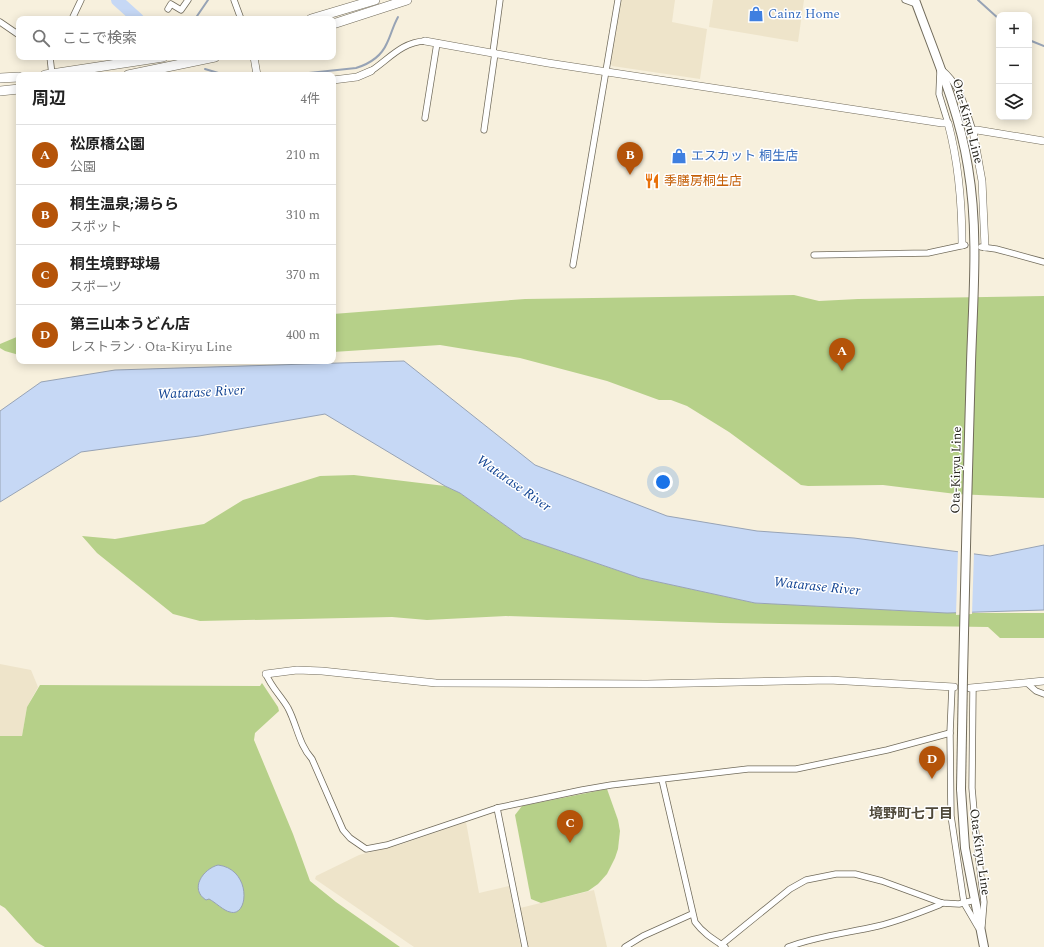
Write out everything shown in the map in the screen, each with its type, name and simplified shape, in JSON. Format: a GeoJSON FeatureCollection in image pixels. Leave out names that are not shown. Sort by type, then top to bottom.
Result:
{"type":"FeatureCollection","features":[{"type":"Feature","properties":{"kind":"highway"},"geometry":{"type":"LineString","coordinates":[[360,5],[371,0]]}},
{"type":"Feature","properties":{"kind":"highway"},"geometry":{"type":"LineString","coordinates":[[322,16],[375,0]]}},
{"type":"Feature","properties":{"kind":"highway"},"geometry":{"type":"LineString","coordinates":[[336,23],[407,0]]}},
{"type":"Feature","properties":{"kind":"highway"},"geometry":{"type":"LineString","coordinates":[[397,3],[415,0]]}},
{"type":"Feature","properties":{"kind":"highway"},"geometry":{"type":"LineString","coordinates":[[70,72],[144,60]]}},
{"type":"Feature","properties":{"kind":"highway"},"geometry":{"type":"LineString","coordinates":[[164,72],[205,60]]}},
{"type":"Feature","properties":{"kind":"highway"},"geometry":{"type":"LineString","coordinates":[[0,78],[16,77]]}},
{"type":"Feature","properties":{"kind":"highway"},"geometry":{"type":"LineString","coordinates":[[0,91],[16,89]]}},
{"type":"Feature","properties":{"kind":"main road","name":"Ota-Kiryu Line"},"geometry":{"type":"LineString","coordinates":[[915,2],[941,69],[964,141],[973,208],[973,279],[961,788],[966,848],[984,947]]}},
{"type":"Feature","properties":{"kind":"street"},"geometry":{"type":"LineString","coordinates":[[73,16],[81,0]]}},
{"type":"Feature","properties":{"kind":"street"},"geometry":{"type":"LineString","coordinates":[[168,9],[171,4],[182,10],[188,0]]}},
{"type":"Feature","properties":{"kind":"street"},"geometry":{"type":"LineString","coordinates":[[234,0],[239,16]]}},
{"type":"Feature","properties":{"kind":"street"},"geometry":{"type":"LineString","coordinates":[[484,130],[500,0]]}},
{"type":"Feature","properties":{"kind":"street"},"geometry":{"type":"LineString","coordinates":[[573,265],[607,72],[618,0]]}},
{"type":"Feature","properties":{"kind":"street"},"geometry":{"type":"LineString","coordinates":[[906,0],[915,2]]}},
{"type":"Feature","properties":{"kind":"street"},"geometry":{"type":"LineString","coordinates":[[0,22],[16,33]]}},
{"type":"Feature","properties":{"kind":"street"},"geometry":{"type":"LineString","coordinates":[[336,80],[357,77],[371,71],[405,45],[416,41],[425,41],[548,63],[942,123],[948,122]]}},
{"type":"Feature","properties":{"kind":"street"},"geometry":{"type":"LineString","coordinates":[[425,118],[437,43]]}},
{"type":"Feature","properties":{"kind":"street"},"geometry":{"type":"LineString","coordinates":[[50,60],[52,72]]}},
{"type":"Feature","properties":{"kind":"street"},"geometry":{"type":"LineString","coordinates":[[255,60],[257,72]]}},
{"type":"Feature","properties":{"kind":"street"},"geometry":{"type":"LineString","coordinates":[[814,255],[928,252],[964,245],[960,183],[954,144],[939,94],[941,69]]}},
{"type":"Feature","properties":{"kind":"street"},"geometry":{"type":"LineString","coordinates":[[941,69],[957,85],[973,131],[982,181],[983,247],[1044,262]]}},
{"type":"Feature","properties":{"kind":"street"},"geometry":{"type":"LineString","coordinates":[[973,131],[977,130],[1044,141]]}},
{"type":"Feature","properties":{"kind":"street"},"geometry":{"type":"LineString","coordinates":[[950,733],[888,750],[796,769],[748,769],[611,785],[497,808],[387,845],[366,849],[358,845],[343,830],[312,759],[306,752],[287,708],[270,685],[266,674],[296,670],[322,671],[436,683],[647,684],[829,680],[953,687],[950,733],[951,816],[964,903],[982,932]]}},
{"type":"Feature","properties":{"kind":"street"},"geometry":{"type":"LineString","coordinates":[[982,932],[984,898],[976,836],[972,788],[972,688],[1044,681]]}},
{"type":"Feature","properties":{"kind":"street"},"geometry":{"type":"LineString","coordinates":[[1027,683],[1036,691],[1044,694]]}},
{"type":"Feature","properties":{"kind":"street"},"geometry":{"type":"LineString","coordinates":[[662,780],[692,914],[700,929],[723,946],[790,889],[806,880],[836,874],[855,874],[882,881],[942,903],[964,903],[975,900]]}},
{"type":"Feature","properties":{"kind":"street"},"geometry":{"type":"LineString","coordinates":[[497,808],[525,947]]}},
{"type":"Feature","properties":{"kind":"street"},"geometry":{"type":"LineString","coordinates":[[788,947],[802,942],[908,918],[942,903]]}},
{"type":"Feature","properties":{"kind":"street"},"geometry":{"type":"LineString","coordinates":[[625,947],[643,936],[692,914]]}},
{"type":"Feature","properties":{"kind":"shaded area"},"geometry":{"type":"Polygon","coordinates":[[[620,0],[675,0],[672,22],[707,29],[700,79],[612,66],[610,62],[620,0]]]}},
{"type":"Feature","properties":{"kind":"shaded area","name":"Cainz Home"},"geometry":{"type":"Polygon","coordinates":[[[713,0],[804,0],[798,42],[709,27],[713,0]]]}},
{"type":"Feature","properties":{"kind":"shaded area"},"geometry":{"type":"Polygon","coordinates":[[[0,664],[31,670],[38,687],[27,707],[22,736],[0,736],[0,664]]]}},
{"type":"Feature","properties":{"kind":"shaded area"},"geometry":{"type":"Polygon","coordinates":[[[466,822],[479,893],[509,886],[521,947],[414,947],[315,879],[316,876],[359,855],[399,845],[466,822]]]}},
{"type":"Feature","properties":{"kind":"shaded area"},"geometry":{"type":"Polygon","coordinates":[[[594,890],[607,947],[528,947],[520,908],[594,890]]]}},
{"type":"Feature","properties":{"kind":"green space"},"geometry":{"type":"Polygon","coordinates":[[[794,295],[819,301],[1044,296],[1044,498],[956,494],[883,485],[801,485],[729,432],[687,406],[671,400],[659,400],[607,381],[520,358],[440,345],[336,352],[336,314],[525,299],[794,295]]]}},
{"type":"Feature","properties":{"kind":"green space"},"geometry":{"type":"Polygon","coordinates":[[[16,337],[16,354],[0,348],[0,344],[16,337]]]}},
{"type":"Feature","properties":{"kind":"green space"},"geometry":{"type":"Polygon","coordinates":[[[354,475],[445,486],[460,493],[523,538],[640,578],[755,603],[947,613],[1044,613],[1044,638],[1000,638],[988,627],[720,623],[506,616],[427,620],[392,617],[200,621],[173,614],[97,553],[82,536],[115,539],[204,524],[243,500],[320,476],[354,475]]]}},
{"type":"Feature","properties":{"kind":"green space"},"geometry":{"type":"Polygon","coordinates":[[[262,683],[278,707],[279,711],[255,733],[254,740],[293,834],[310,881],[336,902],[400,947],[45,947],[36,942],[5,908],[0,905],[0,736],[22,736],[27,707],[40,685],[260,686],[262,683]]]}},
{"type":"Feature","properties":{"kind":"green space"},"geometry":{"type":"Polygon","coordinates":[[[607,789],[618,820],[620,831],[618,849],[607,874],[598,884],[588,891],[541,903],[531,899],[515,815],[522,806],[607,789]]]}},
{"type":"Feature","properties":{"kind":"water","name":"Watarase River"},"geometry":{"type":"Polygon","coordinates":[[[404,361],[535,465],[667,516],[757,531],[854,538],[990,556],[1044,545],[1044,610],[947,613],[755,603],[640,578],[523,538],[460,493],[445,486],[325,414],[199,436],[81,452],[0,502],[0,411],[41,382],[115,370],[404,361]]]}},
{"type":"Feature","properties":{"kind":"water"},"geometry":{"type":"Polygon","coordinates":[[[218,865],[229,868],[237,875],[242,883],[244,901],[241,908],[236,912],[230,912],[209,899],[206,900],[201,896],[198,885],[200,880],[207,871],[218,865]]]}},
{"type":"Feature","properties":{"kind":"pier"},"geometry":{"type":"Polygon","coordinates":[[[958,550],[974,552],[972,614],[956,615],[958,550]]]}},
{"type":"Feature","properties":{"kind":"waterway"},"geometry":{"type":"LineString","coordinates":[[117,0],[135,16]]}},
{"type":"Feature","properties":{"kind":"waterway"},"geometry":{"type":"LineString","coordinates":[[197,16],[208,0]]}},
{"type":"Feature","properties":{"kind":"waterway"},"geometry":{"type":"LineString","coordinates":[[978,0],[996,16]]}},
{"type":"Feature","properties":{"kind":"waterway"},"geometry":{"type":"LineString","coordinates":[[318,72],[356,68],[370,62],[378,56],[384,48],[398,17]]}},
{"type":"Feature","properties":{"kind":"waterway"},"geometry":{"type":"LineString","coordinates":[[1032,41],[1044,46]]}},
{"type":"Feature","properties":{"kind":"waterway"},"geometry":{"type":"LineString","coordinates":[[205,69],[215,72]]}},
{"type":"Feature","properties":{"kind":"place","name":"Cainz Home"},"geometry":{"type":"Point","coordinates":[756,14]}},
{"type":"Feature","properties":{"kind":"place","name":"エスカット 桐生店"},"geometry":{"type":"Point","coordinates":[679,156]}},
{"type":"Feature","properties":{"kind":"place","name":"桐生温泉;湯らら"},"geometry":{"type":"Point","coordinates":[630,175]}},
{"type":"Feature","properties":{"kind":"place","name":"季膳房桐生店"},"geometry":{"type":"Point","coordinates":[652,181]}},
{"type":"Feature","properties":{"kind":"place","name":"松原橋公園"},"geometry":{"type":"Point","coordinates":[842,371]}},
{"type":"Feature","properties":{"kind":"place","name":"第三山本うどん店"},"geometry":{"type":"Point","coordinates":[932,779]}},
{"type":"Feature","properties":{"kind":"place","name":"桐生境野球場"},"geometry":{"type":"Point","coordinates":[570,843]}},
{"type":"Feature","properties":{"kind":"district","name":"境野町七丁目"},"geometry":{"type":"Point","coordinates":[911,813]}}]}
